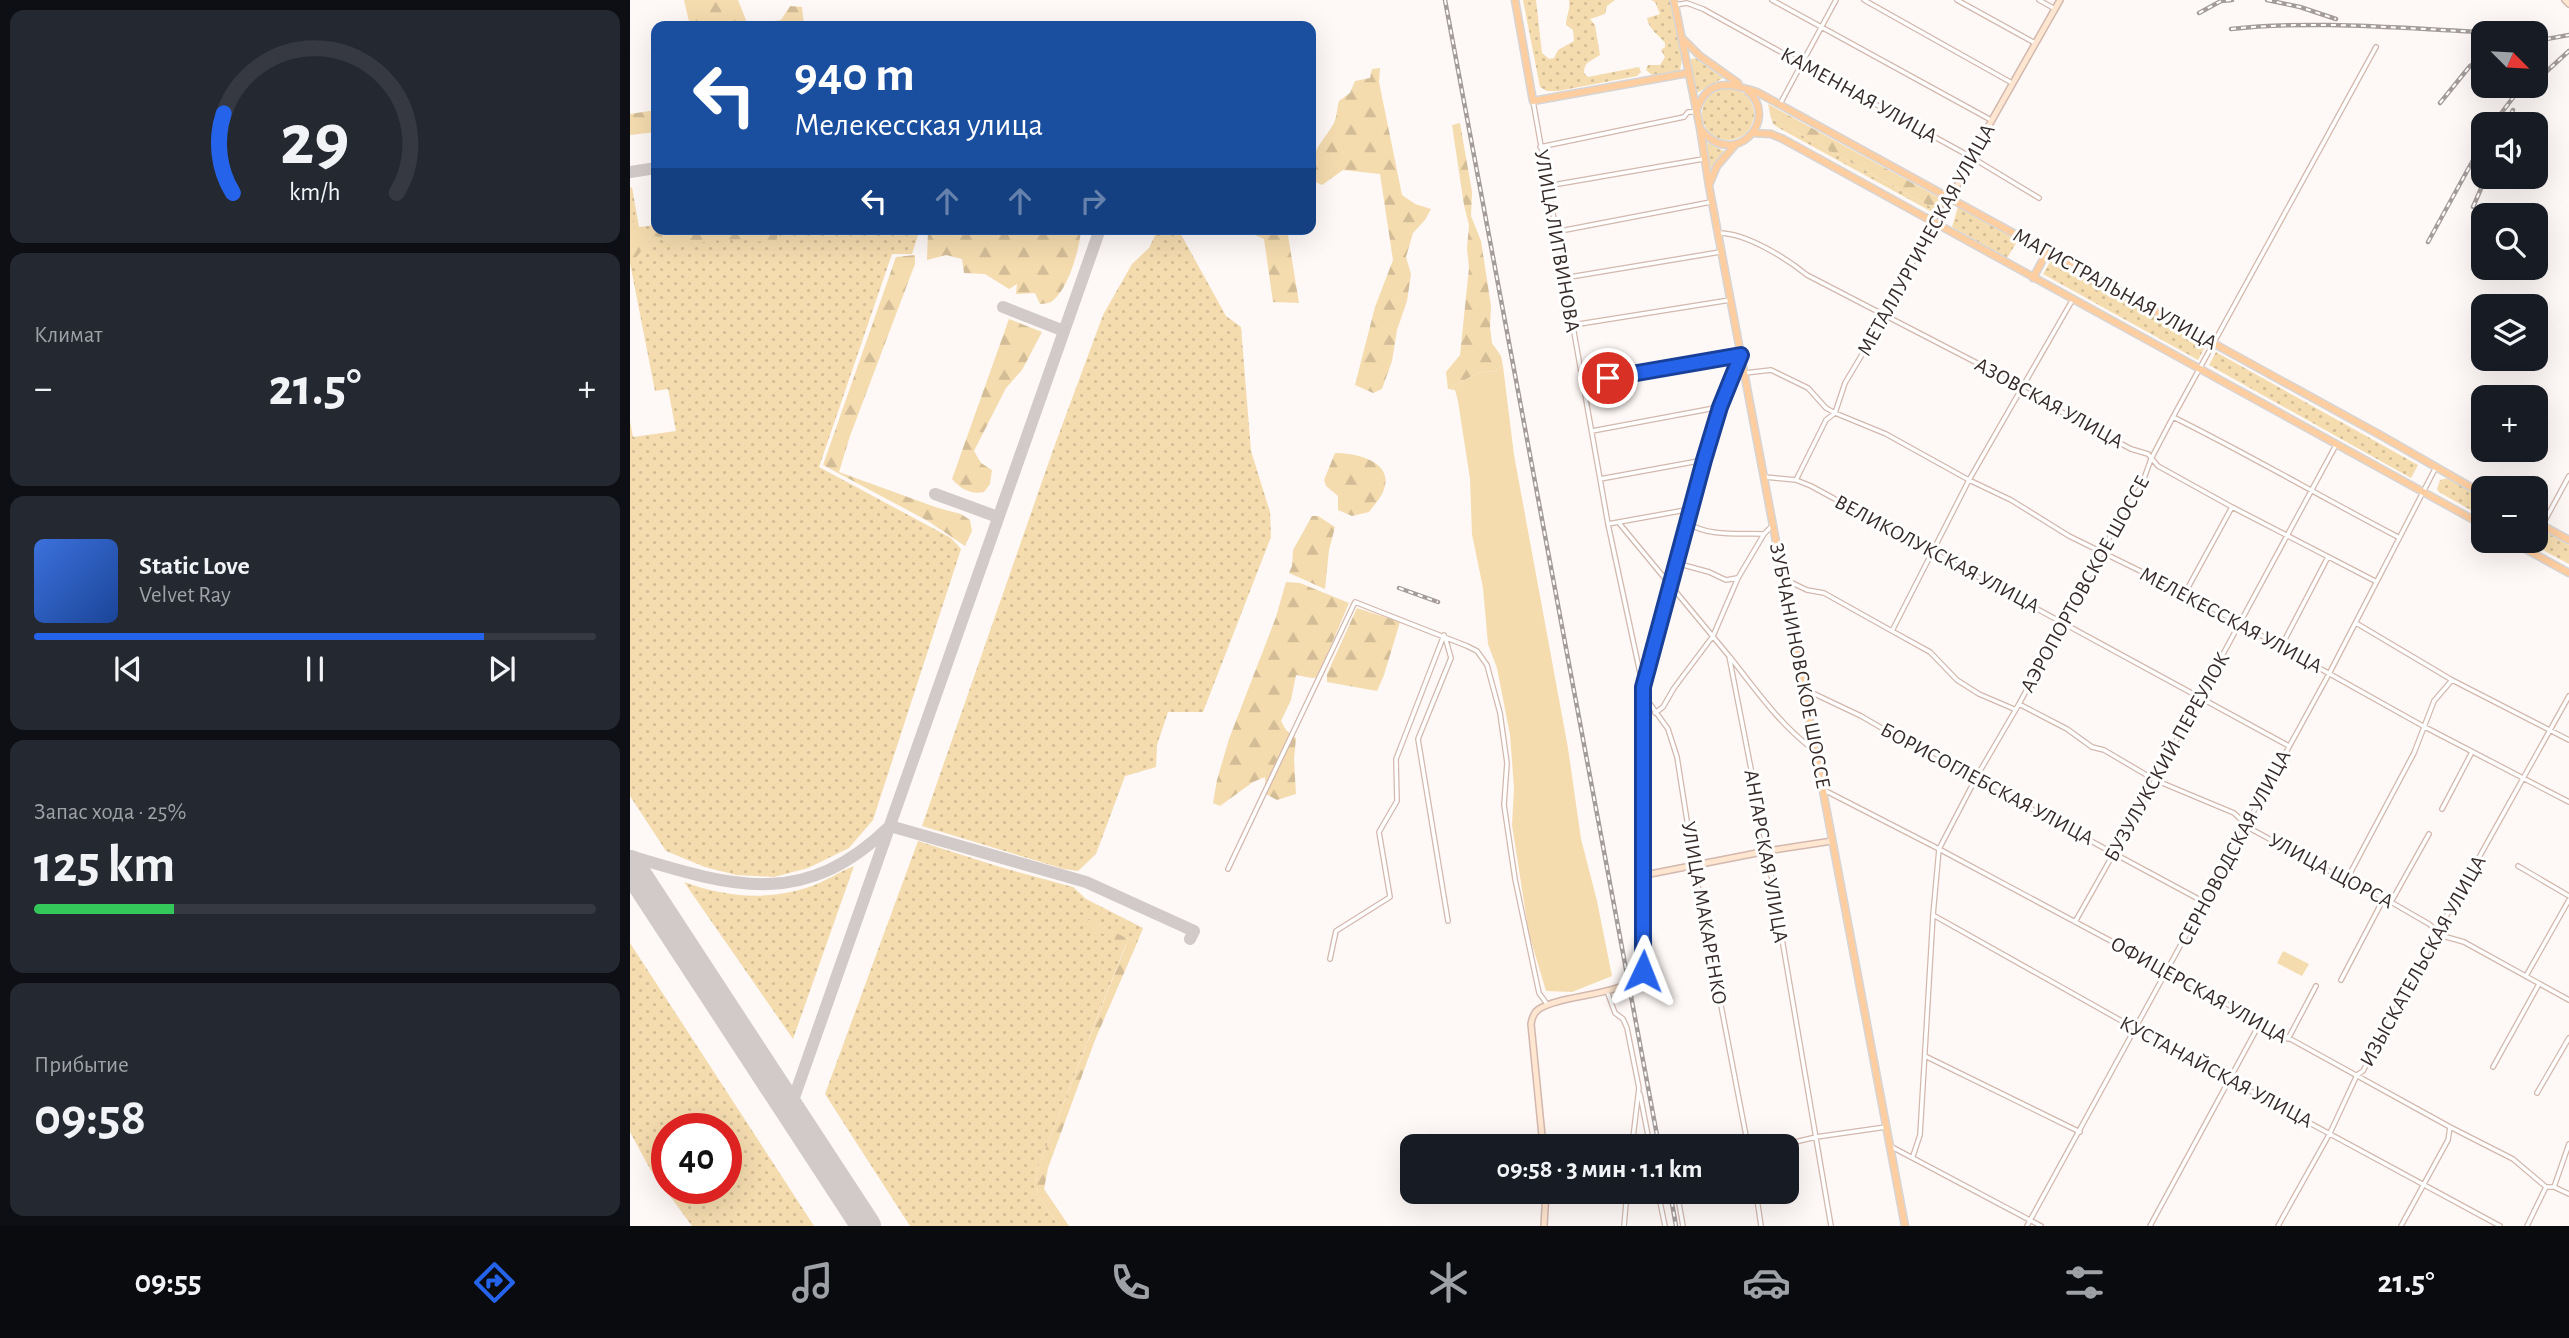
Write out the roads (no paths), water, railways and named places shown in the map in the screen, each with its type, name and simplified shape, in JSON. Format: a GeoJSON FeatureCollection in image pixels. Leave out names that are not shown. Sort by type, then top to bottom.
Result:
{"type":"FeatureCollection","features":[{"type":"Feature","properties":{"kind":"main road","name":"УЛИЦА ЛИТВИНОВА"},"geometry":{"type":"LineString","coordinates":[[1515,0],[1532,101]]}},
{"type":"Feature","properties":{"kind":"main road"},"geometry":{"type":"LineString","coordinates":[[1675,3],[1688,73],[1700,128],[1712,141],[1727,146],[1743,142],[1752,133],[1758,120],[1758,105],[1745,88],[1700,56],[1682,38]]}},
{"type":"Feature","properties":{"kind":"main road"},"geometry":{"type":"LineString","coordinates":[[1532,101],[1688,73]]}},
{"type":"Feature","properties":{"kind":"main road"},"geometry":{"type":"LineString","coordinates":[[1696,112],[1703,97],[1715,87],[1730,83],[1745,88]]}},
{"type":"Feature","properties":{"kind":"main road","name":"МАГИСТРАЛЬНАЯ УЛИЦА"},"geometry":{"type":"LineString","coordinates":[[1745,88],[1780,104],[2471,487]]}},
{"type":"Feature","properties":{"kind":"main road","name":"ЗУБЧАНИНОВСКОЕ ШОССЕ"},"geometry":{"type":"LineString","coordinates":[[1700,128],[1890,1146]]}},
{"type":"Feature","properties":{"kind":"main road","name":"МАГИСТРАЛЬНАЯ УЛИЦА"},"geometry":{"type":"LineString","coordinates":[[1752,133],[1771,134],[1783,139],[2471,518]]}},
{"type":"Feature","properties":{"kind":"main road"},"geometry":{"type":"LineString","coordinates":[[1709,186],[1717,166],[1735,145]]}},
{"type":"Feature","properties":{"kind":"main road"},"geometry":{"type":"LineString","coordinates":[[2033,278],[2047,252]]}},
{"type":"Feature","properties":{"kind":"main road"},"geometry":{"type":"LineString","coordinates":[[2548,529],[2569,540]]}},
{"type":"Feature","properties":{"kind":"main road"},"geometry":{"type":"LineString","coordinates":[[2533,553],[2569,573]]}},
{"type":"Feature","properties":{"kind":"main road"},"geometry":{"type":"LineString","coordinates":[[1890,1146],[1905,1226]]}},
{"type":"Feature","properties":{"kind":"street"},"geometry":{"type":"LineString","coordinates":[[1772,0],[1992,121]]}},
{"type":"Feature","properties":{"kind":"street"},"geometry":{"type":"LineString","coordinates":[[1780,104],[1836,0]]}},
{"type":"Feature","properties":{"kind":"street"},"geometry":{"type":"LineString","coordinates":[[1864,0],[2013,83]]}},
{"type":"Feature","properties":{"kind":"street"},"geometry":{"type":"LineString","coordinates":[[1957,0],[2035,44]]}},
{"type":"Feature","properties":{"kind":"street"},"geometry":{"type":"LineString","coordinates":[[2039,0],[2056,9]]}},
{"type":"Feature","properties":{"kind":"street","name":"МЕТАЛЛУРГИЧЕСКАЯ УЛИЦА"},"geometry":{"type":"LineString","coordinates":[[1796,480],[1826,420],[1835,413],[1845,383],[1885,316],[1929,231],[1939,223],[1971,158],[2060,0]]}},
{"type":"Feature","properties":{"kind":"street"},"geometry":{"type":"LineString","coordinates":[[2565,0],[2569,4]]}},
{"type":"Feature","properties":{"kind":"street","name":"КАМЕННАЯ УЛИЦА"},"geometry":{"type":"LineString","coordinates":[[1675,3],[1687,3],[1703,9],[2039,198]]}},
{"type":"Feature","properties":{"kind":"street","name":"АЭРОПОРТОВСКОЕ ШОССЕ"},"geometry":{"type":"LineString","coordinates":[[1913,1156],[1920,1135],[1939,849],[1977,776],[2141,487],[2151,459],[2173,417],[2376,47]]}},
{"type":"Feature","properties":{"kind":"street","name":"УЛИЦА ЛИТВИНОВА"},"geometry":{"type":"LineString","coordinates":[[1532,101],[1608,524],[1643,687]]}},
{"type":"Feature","properties":{"kind":"street"},"geometry":{"type":"LineString","coordinates":[[1540,147],[1684,117],[1688,112],[1696,112]]}},
{"type":"Feature","properties":{"kind":"street"},"geometry":{"type":"LineString","coordinates":[[1547,186],[1704,159]]}},
{"type":"Feature","properties":{"kind":"street"},"geometry":{"type":"LineString","coordinates":[[1555,232],[1712,201]]}},
{"type":"Feature","properties":{"kind":"street","name":"АЗОВСКАЯ УЛИЦА"},"geometry":{"type":"LineString","coordinates":[[1719,233],[1731,233],[1790,261],[1807,275],[2132,449],[2148,454],[2158,466],[2375,581]]}},
{"type":"Feature","properties":{"kind":"street"},"geometry":{"type":"LineString","coordinates":[[1564,278],[1723,251]]}},
{"type":"Feature","properties":{"kind":"street"},"geometry":{"type":"LineString","coordinates":[[1892,631],[1969,480],[2073,299]]}},
{"type":"Feature","properties":{"kind":"street"},"geometry":{"type":"LineString","coordinates":[[1573,325],[1732,300]]}},
{"type":"Feature","properties":{"kind":"street"},"geometry":{"type":"LineString","coordinates":[[1583,383],[1741,355]]}},
{"type":"Feature","properties":{"kind":"street"},"geometry":{"type":"LineString","coordinates":[[1542,1134],[1531,1024],[1538,1009],[1607,991],[1635,979],[1643,971],[1643,687],[1704,460],[1720,407],[1741,355]]}},
{"type":"Feature","properties":{"kind":"street","name":"МЕЛЕКЕССКАЯ УЛИЦА"},"geometry":{"type":"LineString","coordinates":[[1745,373],[1771,370],[1808,388],[1826,408],[1835,413],[1886,434],[2011,500],[2045,522],[2185,593],[2423,726],[2569,802]]}},
{"type":"Feature","properties":{"kind":"street"},"geometry":{"type":"LineString","coordinates":[[1592,430],[1720,407]]}},
{"type":"Feature","properties":{"kind":"street"},"geometry":{"type":"LineString","coordinates":[[2173,417],[2399,537]]}},
{"type":"Feature","properties":{"kind":"street","name":"БУЗУЛУКСКИЙ ПЕРЕУЛОК"},"geometry":{"type":"LineString","coordinates":[[2075,922],[2337,444]]}},
{"type":"Feature","properties":{"kind":"street"},"geometry":{"type":"LineString","coordinates":[[1600,479],[1704,460]]}},
{"type":"Feature","properties":{"kind":"street","name":"СЕРНОВОДСКАЯ УЛИЦА"},"geometry":{"type":"LineString","coordinates":[[2026,1226],[2080,1132],[2330,672],[2436,467]]}},
{"type":"Feature","properties":{"kind":"street"},"geometry":{"type":"LineString","coordinates":[[2548,510],[2569,476]]}},
{"type":"Feature","properties":{"kind":"street","name":"ВЕЛИКОЛУКСКАЯ УЛИЦА"},"geometry":{"type":"LineString","coordinates":[[1765,477],[1796,480],[1823,492],[2289,746]]}},
{"type":"Feature","properties":{"kind":"street"},"geometry":{"type":"LineString","coordinates":[[2185,593],[2232,507]]}},
{"type":"Feature","properties":{"kind":"street"},"geometry":{"type":"LineString","coordinates":[[1608,524],[1691,509]]}},
{"type":"Feature","properties":{"kind":"street","name":"АНГАРСКАЯ УЛИЦА"},"geometry":{"type":"LineString","coordinates":[[1619,523],[1729,656],[1767,851],[1831,1226]]}},
{"type":"Feature","properties":{"kind":"street"},"geometry":{"type":"LineString","coordinates":[[1688,523],[1696,529],[1764,534]]}},
{"type":"Feature","properties":{"kind":"street"},"geometry":{"type":"LineString","coordinates":[[1656,713],[1713,636],[1738,578],[1764,534],[1773,525]]}},
{"type":"Feature","properties":{"kind":"street"},"geometry":{"type":"LineString","coordinates":[[2282,645],[2328,557]]}},
{"type":"Feature","properties":{"kind":"street"},"geometry":{"type":"LineString","coordinates":[[1676,563],[1709,572],[1726,580],[1738,578]]}},
{"type":"Feature","properties":{"kind":"street"},"geometry":{"type":"LineString","coordinates":[[1784,579],[1807,590],[1824,593],[1930,652],[1957,680],[1979,694],[2015,709]]}},
{"type":"Feature","properties":{"kind":"street"},"geometry":{"type":"LineString","coordinates":[[1228,869],[1354,602],[1444,635],[1477,651],[1487,665],[1500,713],[1505,750],[1504,805],[1515,879],[1539,993],[1548,1006]]}},
{"type":"Feature","properties":{"kind":"street"},"geometry":{"type":"LineString","coordinates":[[2356,623],[2452,680],[2569,740]]}},
{"type":"Feature","properties":{"kind":"street"},"geometry":{"type":"LineString","coordinates":[[1444,635],[1451,658],[1418,739],[1448,920]]}},
{"type":"Feature","properties":{"kind":"street"},"geometry":{"type":"LineString","coordinates":[[1330,959],[1336,931],[1390,897],[1379,832],[1397,801],[1396,759],[1444,635]]}},
{"type":"Feature","properties":{"kind":"street"},"geometry":{"type":"LineString","coordinates":[[1729,656],[1772,711],[1799,739],[1816,751]]}},
{"type":"Feature","properties":{"kind":"street"},"geometry":{"type":"LineString","coordinates":[[2346,881],[2414,753],[2434,701],[2452,680]]}},
{"type":"Feature","properties":{"kind":"street","name":"УЛИЦА МАКАРЕНКО"},"geometry":{"type":"LineString","coordinates":[[1643,687],[1668,730],[1675,748],[1694,865],[1746,1134]]}},
{"type":"Feature","properties":{"kind":"street","name":"БОРИСОГЛЕБСКАЯ УЛИЦА"},"geometry":{"type":"LineString","coordinates":[[1804,689],[1884,729],[1940,762],[1977,776],[2026,806],[2205,902]]}},
{"type":"Feature","properties":{"kind":"street","name":"ИЗЫСКАТЕЛЬСКАЯ УЛИЦА"},"geometry":{"type":"LineString","coordinates":[[2278,1226],[2330,1133],[2357,1075],[2363,1071],[2569,696]]}},
{"type":"Feature","properties":{"kind":"street","name":"УЛИЦА ЩОРСА"},"geometry":{"type":"LineString","coordinates":[[2019,704],[2155,780],[2234,813],[2251,829],[2346,881],[2384,898],[2443,936],[2464,942],[2569,1000]]}},
{"type":"Feature","properties":{"kind":"street"},"geometry":{"type":"LineString","coordinates":[[2442,809],[2473,752]]}},
{"type":"Feature","properties":{"kind":"street","name":"ОФИЦЕРСКАЯ УЛИЦА"},"geometry":{"type":"LineString","coordinates":[[1824,790],[2168,971],[2288,1039],[2513,1159],[2546,1187]]}},
{"type":"Feature","properties":{"kind":"street"},"geometry":{"type":"LineString","coordinates":[[2391,902],[2429,834]]}},
{"type":"Feature","properties":{"kind":"street"},"geometry":{"type":"LineString","coordinates":[[1644,875],[1832,841]]}},
{"type":"Feature","properties":{"kind":"street"},"geometry":{"type":"LineString","coordinates":[[2518,866],[2569,898],[2526,976]]}},
{"type":"Feature","properties":{"kind":"street"},"geometry":{"type":"LineString","coordinates":[[2341,980],[2384,898]]}},
{"type":"Feature","properties":{"kind":"street","name":"КУСТАНАЙСКАЯ УЛИЦА"},"geometry":{"type":"LineString","coordinates":[[1933,915],[2136,1029],[2500,1226]]}},
{"type":"Feature","properties":{"kind":"street"},"geometry":{"type":"LineString","coordinates":[[2493,1067],[2539,984]]}},
{"type":"Feature","properties":{"kind":"street"},"geometry":{"type":"LineString","coordinates":[[2288,1039],[2316,986]]}},
{"type":"Feature","properties":{"kind":"street"},"geometry":{"type":"LineString","coordinates":[[1607,991],[1615,1013],[1623,1019],[1628,1028],[1648,1134]]}},
{"type":"Feature","properties":{"kind":"street"},"geometry":{"type":"LineString","coordinates":[[2150,1226],[2260,1023]]}},
{"type":"Feature","properties":{"kind":"street"},"geometry":{"type":"LineString","coordinates":[[2537,1093],[2569,1038]]}},
{"type":"Feature","properties":{"kind":"street"},"geometry":{"type":"LineString","coordinates":[[1925,1056],[2080,1132]]}},
{"type":"Feature","properties":{"kind":"street"},"geometry":{"type":"LineString","coordinates":[[1633,1134],[1639,1088]]}},
{"type":"Feature","properties":{"kind":"street"},"geometry":{"type":"LineString","coordinates":[[1799,1141],[1886,1127]]}},
{"type":"Feature","properties":{"kind":"street"},"geometry":{"type":"LineString","coordinates":[[2401,1226],[2448,1140],[2450,1127]]}},
{"type":"Feature","properties":{"kind":"street"},"geometry":{"type":"LineString","coordinates":[[2554,1187],[2569,1144]]}},
{"type":"Feature","properties":{"kind":"street"},"geometry":{"type":"LineString","coordinates":[[1890,1146],[2041,1226]]}},
{"type":"Feature","properties":{"kind":"street"},"geometry":{"type":"LineString","coordinates":[[2527,1226],[2546,1187],[2554,1187],[2569,1194]]}},
{"type":"Feature","properties":{"kind":"street"},"geometry":{"type":"LineString","coordinates":[[1544,1226],[1545,1204]]}},
{"type":"Feature","properties":{"kind":"street"},"geometry":{"type":"LineString","coordinates":[[1624,1226],[1626,1204]]}},
{"type":"Feature","properties":{"kind":"street"},"geometry":{"type":"LineString","coordinates":[[1660,1204],[1665,1226]]}},
{"type":"Feature","properties":{"kind":"street"},"geometry":{"type":"LineString","coordinates":[[1679,1204],[1683,1226]]}},
{"type":"Feature","properties":{"kind":"street"},"geometry":{"type":"LineString","coordinates":[[1758,1204],[1761,1226]]}},
{"type":"Feature","properties":{"kind":"railway"},"geometry":{"type":"LineString","coordinates":[[1445,0],[1657,1134]]}},
{"type":"Feature","properties":{"kind":"railway"},"geometry":{"type":"LineString","coordinates":[[2199,13],[2221,1],[2232,0]]}},
{"type":"Feature","properties":{"kind":"railway"},"geometry":{"type":"LineString","coordinates":[[2267,0],[2336,19]]}},
{"type":"Feature","properties":{"kind":"railway"},"geometry":{"type":"LineString","coordinates":[[2231,29],[2334,25],[2471,31]]}},
{"type":"Feature","properties":{"kind":"railway"},"geometry":{"type":"LineString","coordinates":[[2548,39],[2569,35]]}},
{"type":"Feature","properties":{"kind":"railway"},"geometry":{"type":"LineString","coordinates":[[2548,70],[2569,51]]}},
{"type":"Feature","properties":{"kind":"railway"},"geometry":{"type":"LineString","coordinates":[[2440,103],[2471,65]]}},
{"type":"Feature","properties":{"kind":"railway"},"geometry":{"type":"LineString","coordinates":[[2502,112],[2513,98]]}},
{"type":"Feature","properties":{"kind":"railway"},"geometry":{"type":"LineString","coordinates":[[2428,242],[2471,164]]}},
{"type":"Feature","properties":{"kind":"railway"},"geometry":{"type":"LineString","coordinates":[[2475,203],[2481,189]]}},
{"type":"Feature","properties":{"kind":"railway"},"geometry":{"type":"LineString","coordinates":[[1399,588],[1438,602]]}},
{"type":"Feature","properties":{"kind":"railway"},"geometry":{"type":"LineString","coordinates":[[1672,1204],[1676,1226]]}}]}
